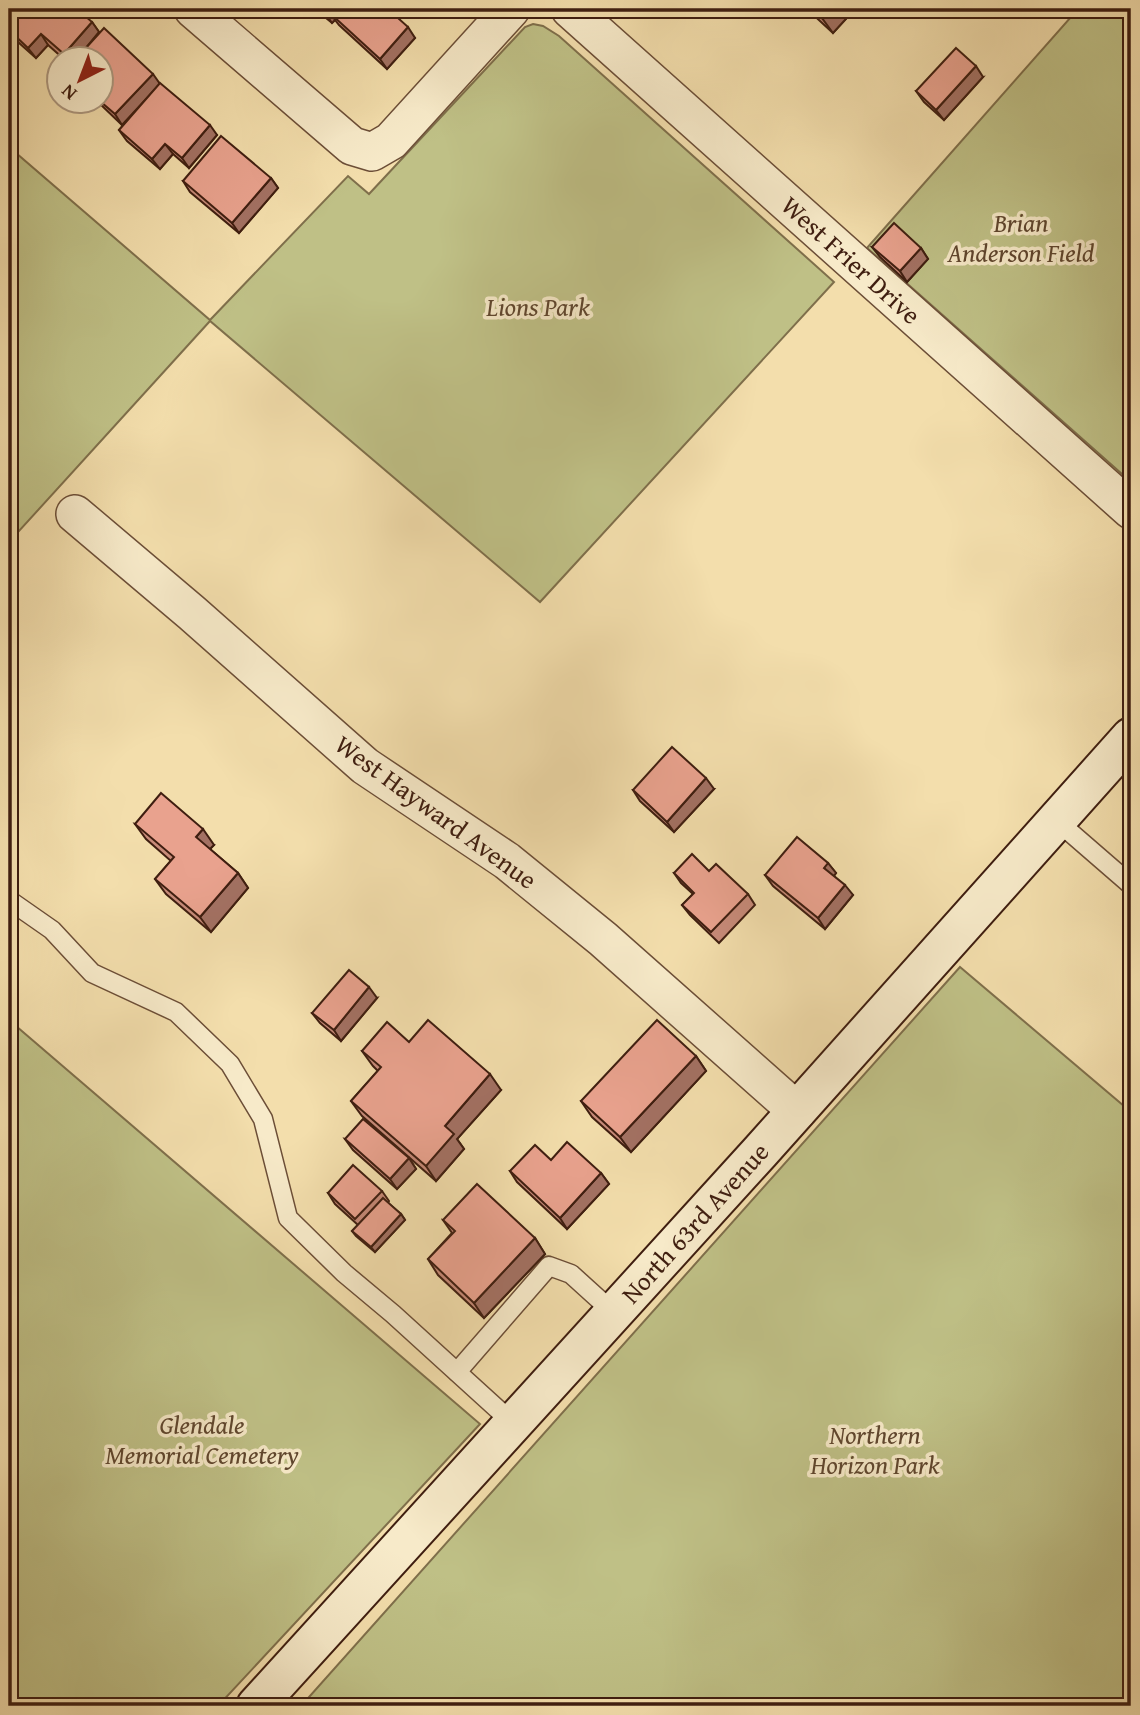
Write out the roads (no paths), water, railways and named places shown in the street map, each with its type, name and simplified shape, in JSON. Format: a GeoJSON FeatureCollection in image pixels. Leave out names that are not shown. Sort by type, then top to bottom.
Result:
{"type":"FeatureCollection","features":[{"type":"Feature","properties":{"kind":"street"},"geometry":{"type":"LineString","coordinates":[[193,9],[352,146],[372,152],[391,141],[511,9]]}},
{"type":"Feature","properties":{"kind":"street","name":"West Frier Drive"},"geometry":{"type":"LineString","coordinates":[[570,9],[1131,510]]}},
{"type":"Feature","properties":{"kind":"street","name":"West Hayward Avenue"},"geometry":{"type":"LineString","coordinates":[[75,514],[365,766],[507,861],[603,939],[797,1111]]}},
{"type":"Feature","properties":{"kind":"street","name":"North 63rd Avenue"},"geometry":{"type":"LineString","coordinates":[[256,1706],[797,1111],[1131,737]]}},
{"type":"Feature","properties":{"kind":"lane"},"geometry":{"type":"LineString","coordinates":[[1056,820],[1131,885]]}},
{"type":"Feature","properties":{"kind":"lane"},"geometry":{"type":"LineString","coordinates":[[9,900],[52,930],[92,973],[176,1012],[230,1064],[263,1119],[288,1218],[346,1275],[514,1424]]}},
{"type":"Feature","properties":{"kind":"lane"},"geometry":{"type":"LineString","coordinates":[[457,1372],[549,1266],[571,1274],[614,1313]]}},
{"type":"Feature","properties":{"kind":"park label","name":"Brian Anderson Field"},"geometry":{"type":"Point","coordinates":[1021,238]}},
{"type":"Feature","properties":{"kind":"park label","name":"Lions Park"},"geometry":{"type":"Point","coordinates":[538,307]}},
{"type":"Feature","properties":{"kind":"park label","name":"Glendale Memorial Cemetery"},"geometry":{"type":"Point","coordinates":[202,1440]}},
{"type":"Feature","properties":{"kind":"park label","name":"Northern Horizon Park"},"geometry":{"type":"Point","coordinates":[875,1450]}}]}
